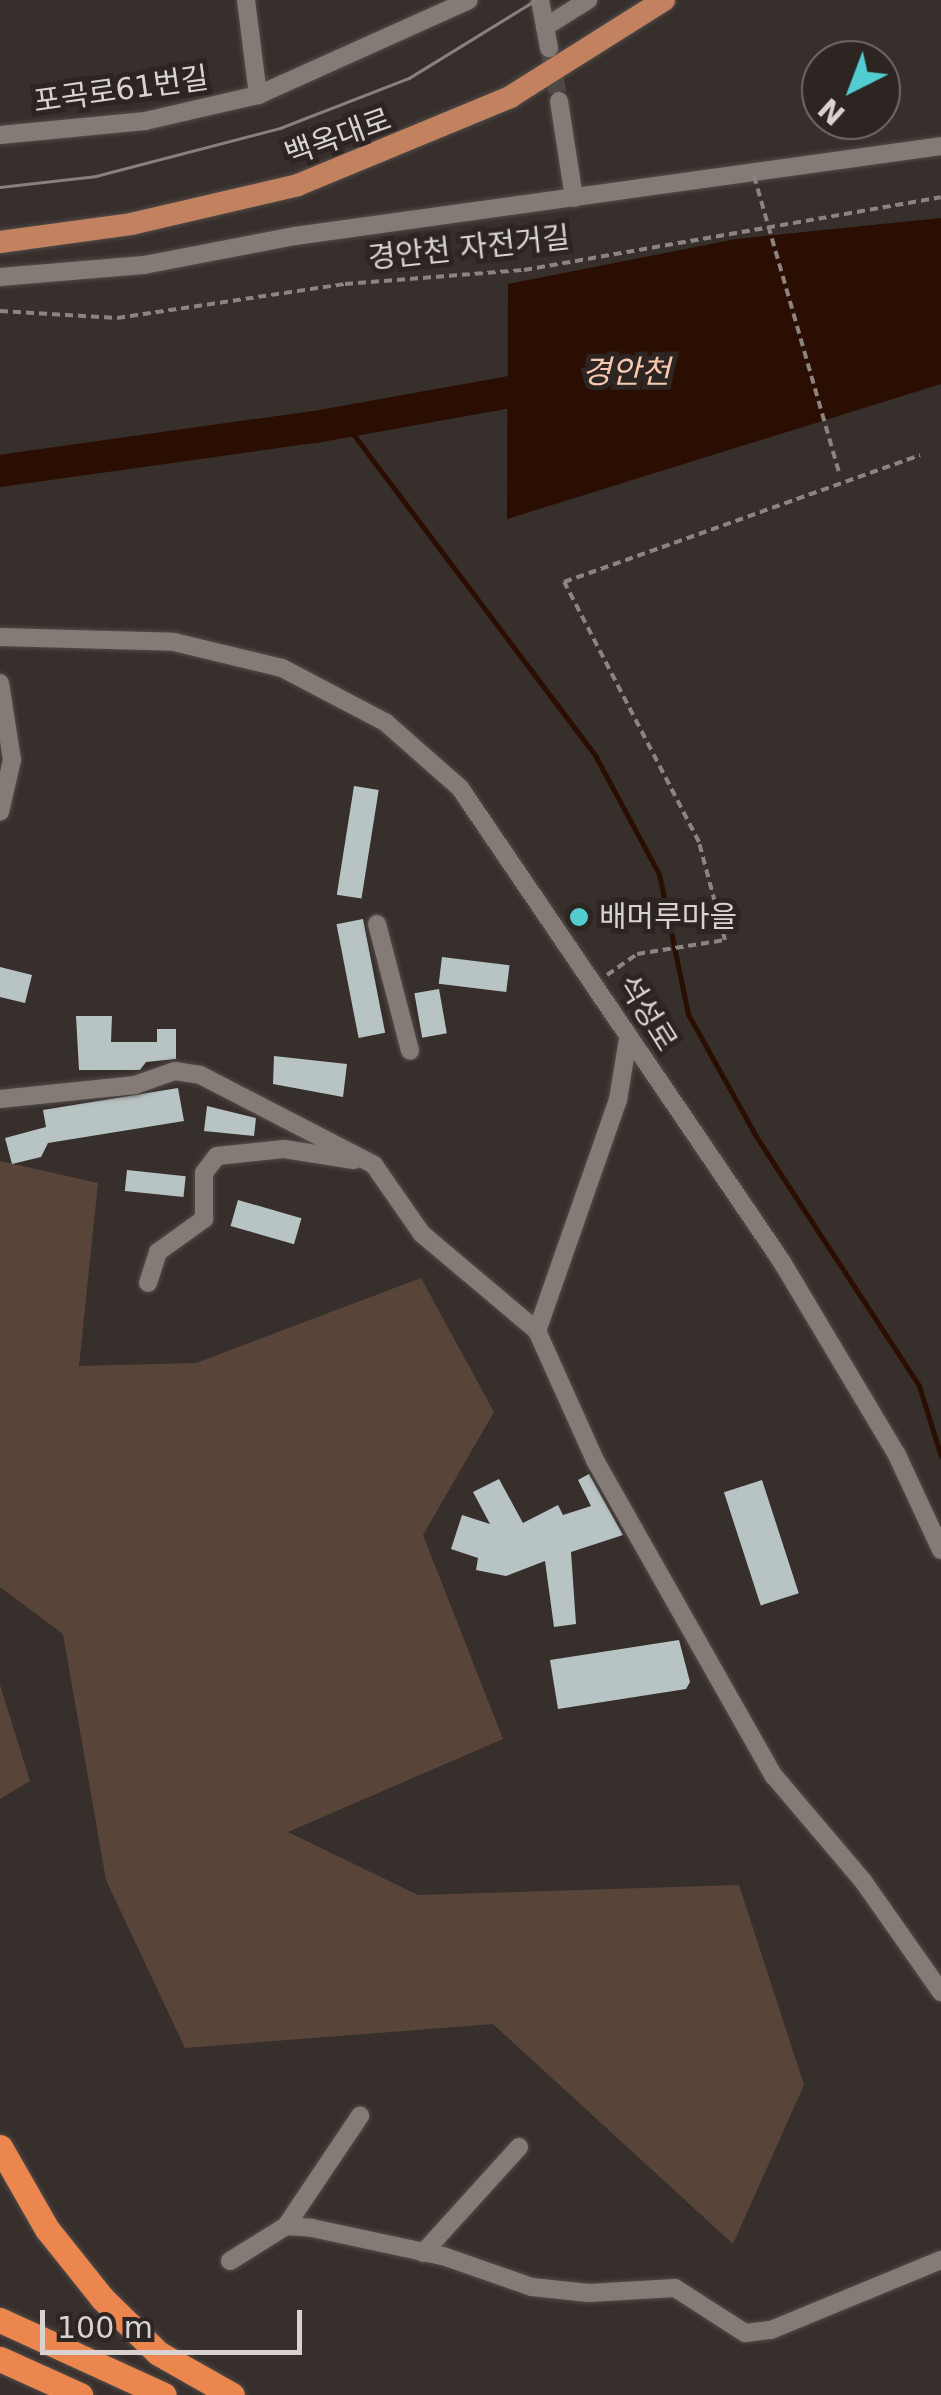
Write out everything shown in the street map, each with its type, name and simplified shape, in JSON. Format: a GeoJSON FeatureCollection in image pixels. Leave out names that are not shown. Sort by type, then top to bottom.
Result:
{"type":"FeatureCollection","features":[{"type":"Feature","properties":{"kind":"highway"},"geometry":{"type":"LineString","coordinates":[[0,2147],[47,2229],[102,2298],[158,2353],[232,2395]]}},
{"type":"Feature","properties":{"kind":"highway"},"geometry":{"type":"LineString","coordinates":[[0,2320],[164,2395]]}},
{"type":"Feature","properties":{"kind":"highway"},"geometry":{"type":"LineString","coordinates":[[0,2359],[80,2395]]}},
{"type":"Feature","properties":{"kind":"main road","name":"백옥대로"},"geometry":{"type":"LineString","coordinates":[[0,242],[131,224],[298,185],[510,97],[664,0]]}},
{"type":"Feature","properties":{"kind":"street"},"geometry":{"type":"LineString","coordinates":[[246,0],[258,95]]}},
{"type":"Feature","properties":{"kind":"street","name":"포곡로61번길"},"geometry":{"type":"LineString","coordinates":[[0,134],[145,121],[258,95],[468,0]]}},
{"type":"Feature","properties":{"kind":"street"},"geometry":{"type":"LineString","coordinates":[[540,0],[549,48]]}},
{"type":"Feature","properties":{"kind":"street"},"geometry":{"type":"LineString","coordinates":[[545,27],[588,0]]}},
{"type":"Feature","properties":{"kind":"street"},"geometry":{"type":"LineString","coordinates":[[559,101],[574,198]]}},
{"type":"Feature","properties":{"kind":"street"},"geometry":{"type":"LineString","coordinates":[[0,278],[144,265],[295,236],[941,146]]}},
{"type":"Feature","properties":{"kind":"street","name":"석성로"},"geometry":{"type":"LineString","coordinates":[[0,638],[174,642],[282,668],[386,722],[460,788],[782,1262],[896,1455],[941,1550]]}},
{"type":"Feature","properties":{"kind":"street"},"geometry":{"type":"LineString","coordinates":[[0,683],[12,760],[0,812]]}},
{"type":"Feature","properties":{"kind":"street"},"geometry":{"type":"LineString","coordinates":[[377,924],[410,1052]]}},
{"type":"Feature","properties":{"kind":"street"},"geometry":{"type":"LineString","coordinates":[[537,1331],[618,1100],[628,1039]]}},
{"type":"Feature","properties":{"kind":"street"},"geometry":{"type":"LineString","coordinates":[[0,1099],[135,1085],[174,1071],[200,1075],[374,1165],[422,1234],[537,1331],[596,1462],[774,1776],[864,1881],[941,1992]]}},
{"type":"Feature","properties":{"kind":"street"},"geometry":{"type":"LineString","coordinates":[[148,1282],[158,1252],[204,1220],[204,1173],[216,1156],[284,1149],[374,1165]]}},
{"type":"Feature","properties":{"kind":"street"},"geometry":{"type":"LineString","coordinates":[[230,2261],[286,2226],[360,2116]]}},
{"type":"Feature","properties":{"kind":"street"},"geometry":{"type":"LineString","coordinates":[[423,2253],[520,2146]]}},
{"type":"Feature","properties":{"kind":"street"},"geometry":{"type":"LineString","coordinates":[[286,2226],[423,2253],[532,2287],[589,2293],[675,2288],[745,2333],[772,2330],[941,2260]]}},
{"type":"Feature","properties":{"kind":"path"},"geometry":{"type":"LineString","coordinates":[[754,176],[843,485]]}},
{"type":"Feature","properties":{"kind":"path","name":"경안천 자전거길"},"geometry":{"type":"LineString","coordinates":[[0,311],[118,318],[345,284],[524,270],[941,197]]}},
{"type":"Feature","properties":{"kind":"path"},"geometry":{"type":"LineString","coordinates":[[595,983],[637,954],[725,940],[699,842],[564,582],[920,455]]}},
{"type":"Feature","properties":{"kind":"shaded area"},"geometry":{"type":"Polygon","coordinates":[[[0,1161],[98,1183],[79,1366],[196,1363],[421,1278],[494,1412],[423,1535],[503,1739],[288,1832],[418,1895],[739,1885],[804,2085],[733,2244],[493,2024],[185,2048],[106,1880],[63,1634],[0,1587],[0,1161]]]}},
{"type":"Feature","properties":{"kind":"shaded area"},"geometry":{"type":"Polygon","coordinates":[[[0,1685],[30,1781],[0,1799],[0,1685]]]}},
{"type":"Feature","properties":{"kind":"water","name":"경안천"},"geometry":{"type":"Polygon","coordinates":[[[941,218],[941,384],[507,519],[508,284],[736,239],[941,218]]]}},
{"type":"Feature","properties":{"kind":"building"},"geometry":{"type":"Polygon","coordinates":[[[354,786],[379,790],[361,899],[337,895],[354,786]]]}},
{"type":"Feature","properties":{"kind":"building"},"geometry":{"type":"Polygon","coordinates":[[[363,919],[385,1033],[359,1038],[336,924],[363,919]]]}},
{"type":"Feature","properties":{"kind":"building"},"geometry":{"type":"Polygon","coordinates":[[[442,957],[509,965],[506,992],[439,984],[442,957]]]}},
{"type":"Feature","properties":{"kind":"building"},"geometry":{"type":"Polygon","coordinates":[[[0,967],[32,975],[25,1003],[0,997],[0,967]]]}},
{"type":"Feature","properties":{"kind":"building"},"geometry":{"type":"Polygon","coordinates":[[[439,989],[447,1033],[422,1038],[414,993],[439,989]]]}},
{"type":"Feature","properties":{"kind":"building"},"geometry":{"type":"Polygon","coordinates":[[[76,1016],[112,1016],[111,1042],[157,1042],[157,1029],[176,1029],[176,1059],[146,1062],[140,1070],[79,1070],[76,1016]]]}},
{"type":"Feature","properties":{"kind":"building"},"geometry":{"type":"Polygon","coordinates":[[[274,1056],[347,1064],[343,1097],[273,1084],[274,1056]]]}},
{"type":"Feature","properties":{"kind":"building"},"geometry":{"type":"Polygon","coordinates":[[[178,1088],[184,1121],[48,1143],[41,1157],[12,1164],[5,1138],[46,1127],[43,1110],[178,1088]]]}},
{"type":"Feature","properties":{"kind":"building"},"geometry":{"type":"Polygon","coordinates":[[[207,1106],[256,1118],[254,1136],[204,1131],[207,1106]]]}},
{"type":"Feature","properties":{"kind":"building"},"geometry":{"type":"Polygon","coordinates":[[[127,1170],[186,1176],[183,1197],[125,1191],[127,1170]]]}},
{"type":"Feature","properties":{"kind":"building"},"geometry":{"type":"Polygon","coordinates":[[[238,1200],[301,1218],[294,1244],[231,1226],[238,1200]]]}},
{"type":"Feature","properties":{"kind":"building"},"geometry":{"type":"Polygon","coordinates":[[[589,1474],[623,1535],[571,1552],[576,1624],[554,1627],[545,1561],[506,1576],[476,1570],[478,1558],[451,1549],[462,1515],[490,1524],[473,1492],[499,1479],[523,1523],[558,1505],[563,1515],[591,1506],[578,1480],[589,1474]]]}},
{"type":"Feature","properties":{"kind":"building"},"geometry":{"type":"Polygon","coordinates":[[[762,1480],[799,1593],[761,1606],[724,1492],[762,1480]]]}},
{"type":"Feature","properties":{"kind":"building"},"geometry":{"type":"Polygon","coordinates":[[[679,1640],[690,1682],[686,1689],[558,1709],[550,1660],[679,1640]]]}},
{"type":"Feature","properties":{"kind":"waterway","name":"경안천"},"geometry":{"type":"LineString","coordinates":[[0,471],[315,427],[549,385]]}},
{"type":"Feature","properties":{"kind":"waterway"},"geometry":{"type":"LineString","coordinates":[[344,422],[596,757],[659,874],[688,1014],[757,1138],[919,1386],[941,1456]]}},
{"type":"Feature","properties":{"kind":"tunnel"},"geometry":{"type":"LineString","coordinates":[[549,48],[559,101]]}},
{"type":"Feature","properties":{"kind":"tram line"},"geometry":{"type":"LineString","coordinates":[[0,187],[96,176],[280,128],[409,78],[536,0]]}},
{"type":"Feature","properties":{"kind":"place","name":"배머루마을"},"geometry":{"type":"Point","coordinates":[579,917]}}]}
